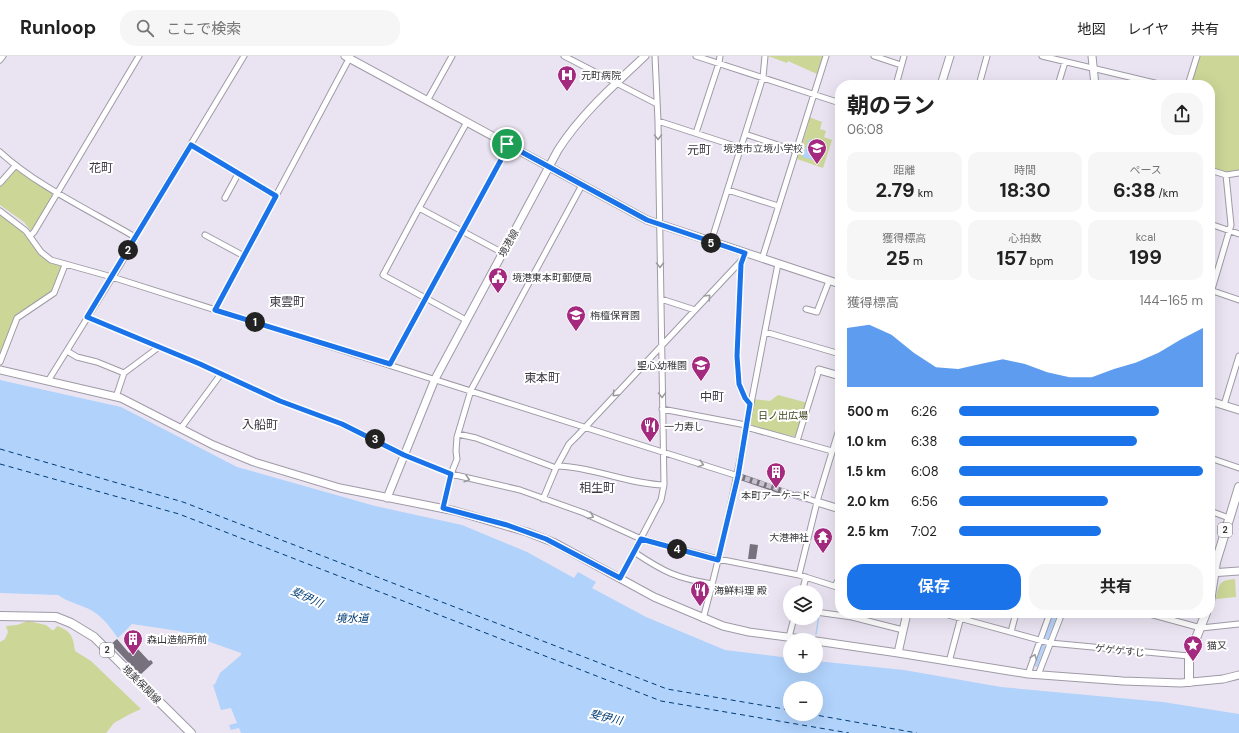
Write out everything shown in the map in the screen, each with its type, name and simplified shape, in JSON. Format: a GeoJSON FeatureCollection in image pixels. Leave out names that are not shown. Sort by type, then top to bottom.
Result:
{"type":"FeatureCollection","features":[{"type":"Feature","properties":{"kind":"main road","name":"2"},"geometry":{"type":"LineString","coordinates":[[1215,565],[1239,487]]}},
{"type":"Feature","properties":{"kind":"main road","name":"境美保関線"},"geometry":{"type":"LineString","coordinates":[[0,616],[56,617],[81,628],[94,637],[188,731]]}},
{"type":"Feature","properties":{"kind":"main road"},"geometry":{"type":"LineString","coordinates":[[1189,682],[1189,656],[1204,618]]}},
{"type":"Feature","properties":{"kind":"street"},"geometry":{"type":"LineString","coordinates":[[0,60],[3,56]]}},
{"type":"Feature","properties":{"kind":"street"},"geometry":{"type":"LineString","coordinates":[[30,236],[34,232],[139,56]]}},
{"type":"Feature","properties":{"kind":"street"},"geometry":{"type":"LineString","coordinates":[[48,381],[244,56]]}},
{"type":"Feature","properties":{"kind":"street"},"geometry":{"type":"LineString","coordinates":[[427,101],[452,56]]}},
{"type":"Feature","properties":{"kind":"street"},"geometry":{"type":"LineString","coordinates":[[564,56],[615,84],[657,104]]}},
{"type":"Feature","properties":{"kind":"street","name":"境港線"},"geometry":{"type":"LineString","coordinates":[[386,498],[435,379],[566,137],[615,84],[646,56]]}},
{"type":"Feature","properties":{"kind":"street"},"geometry":{"type":"LineString","coordinates":[[620,578],[661,500],[664,486],[658,121],[655,56]]}},
{"type":"Feature","properties":{"kind":"street"},"geometry":{"type":"LineString","coordinates":[[696,56],[835,101]]}},
{"type":"Feature","properties":{"kind":"street"},"geometry":{"type":"LineString","coordinates":[[696,133],[720,56]]}},
{"type":"Feature","properties":{"kind":"street"},"geometry":{"type":"LineString","coordinates":[[711,242],[763,77],[765,56]]}},
{"type":"Feature","properties":{"kind":"street"},"geometry":{"type":"LineString","coordinates":[[762,259],[826,56]]}},
{"type":"Feature","properties":{"kind":"street"},"geometry":{"type":"LineString","coordinates":[[874,56],[901,65]]}},
{"type":"Feature","properties":{"kind":"street"},"geometry":{"type":"LineString","coordinates":[[897,80],[904,56]]}},
{"type":"Feature","properties":{"kind":"street"},"geometry":{"type":"LineString","coordinates":[[943,80],[950,56]]}},
{"type":"Feature","properties":{"kind":"street"},"geometry":{"type":"LineString","coordinates":[[980,80],[987,56]]}},
{"type":"Feature","properties":{"kind":"street"},"geometry":{"type":"LineString","coordinates":[[1042,56],[1141,80]]}},
{"type":"Feature","properties":{"kind":"street"},"geometry":{"type":"LineString","coordinates":[[1092,56],[1094,80]]}},
{"type":"Feature","properties":{"kind":"street"},"geometry":{"type":"LineString","coordinates":[[1190,80],[1197,56]]}},
{"type":"Feature","properties":{"kind":"street"},"geometry":{"type":"LineString","coordinates":[[215,310],[348,57],[659,226],[835,283]]}},
{"type":"Feature","properties":{"kind":"street"},"geometry":{"type":"LineString","coordinates":[[1060,80],[1065,62]]}},
{"type":"Feature","properties":{"kind":"street"},"geometry":{"type":"LineString","coordinates":[[658,121],[741,148]]}},
{"type":"Feature","properties":{"kind":"street"},"geometry":{"type":"LineString","coordinates":[[466,320],[383,275],[467,122]]}},
{"type":"Feature","properties":{"kind":"street"},"geometry":{"type":"LineString","coordinates":[[745,134],[796,150]]}},
{"type":"Feature","properties":{"kind":"street"},"geometry":{"type":"LineString","coordinates":[[390,364],[502,158],[507,144]]}},
{"type":"Feature","properties":{"kind":"street"},"geometry":{"type":"LineString","coordinates":[[191,145],[276,196]]}},
{"type":"Feature","properties":{"kind":"street"},"geometry":{"type":"LineString","coordinates":[[0,152],[15,166],[135,237]]}},
{"type":"Feature","properties":{"kind":"street"},"geometry":{"type":"LineString","coordinates":[[0,183],[15,166]]}},
{"type":"Feature","properties":{"kind":"street"},"geometry":{"type":"LineString","coordinates":[[1215,172],[1226,175],[1239,173]]}},
{"type":"Feature","properties":{"kind":"street"},"geometry":{"type":"LineString","coordinates":[[225,198],[238,174]]}},
{"type":"Feature","properties":{"kind":"street"},"geometry":{"type":"LineString","coordinates":[[1215,276],[1231,225],[1226,175]]}},
{"type":"Feature","properties":{"kind":"street"},"geometry":{"type":"LineString","coordinates":[[443,508],[451,474],[457,459],[456,451],[458,434],[471,390],[582,185]]}},
{"type":"Feature","properties":{"kind":"street"},"geometry":{"type":"LineString","coordinates":[[728,190],[778,206]]}},
{"type":"Feature","properties":{"kind":"street"},"geometry":{"type":"LineString","coordinates":[[419,208],[503,253]]}},
{"type":"Feature","properties":{"kind":"street"},"geometry":{"type":"LineString","coordinates":[[0,211],[26,231],[41,252],[54,262],[112,277],[390,364],[738,476]]}},
{"type":"Feature","properties":{"kind":"street"},"geometry":{"type":"LineString","coordinates":[[1215,226],[1239,234]]}},
{"type":"Feature","properties":{"kind":"street"},"geometry":{"type":"LineString","coordinates":[[205,235],[244,256]]}},
{"type":"Feature","properties":{"kind":"street"},"geometry":{"type":"LineString","coordinates":[[543,499],[556,467],[569,444],[741,261],[745,253]]}},
{"type":"Feature","properties":{"kind":"street"},"geometry":{"type":"LineString","coordinates":[[741,261],[737,356],[739,384],[745,398],[750,404]]}},
{"type":"Feature","properties":{"kind":"street"},"geometry":{"type":"LineString","coordinates":[[703,619],[738,476],[750,404],[778,264]]}},
{"type":"Feature","properties":{"kind":"street"},"geometry":{"type":"LineString","coordinates":[[0,362],[17,318],[54,293],[65,265]]}},
{"type":"Feature","properties":{"kind":"street"},"geometry":{"type":"LineString","coordinates":[[806,309],[817,312],[829,281]]}},
{"type":"Feature","properties":{"kind":"street"},"geometry":{"type":"LineString","coordinates":[[1215,293],[1239,300]]}},
{"type":"Feature","properties":{"kind":"street"},"geometry":{"type":"LineString","coordinates":[[661,299],[694,310]]}},
{"type":"Feature","properties":{"kind":"street"},"geometry":{"type":"LineString","coordinates":[[87,317],[159,347],[280,401],[342,424],[404,455],[451,474],[520,490],[584,513],[641,539],[718,560],[800,575],[835,586]]}},
{"type":"Feature","properties":{"kind":"street"},"geometry":{"type":"LineString","coordinates":[[764,332],[835,353]]}},
{"type":"Feature","properties":{"kind":"street"},"geometry":{"type":"LineString","coordinates":[[116,397],[124,373],[159,347]]}},
{"type":"Feature","properties":{"kind":"street"},"geometry":{"type":"LineString","coordinates":[[67,351],[77,357],[100,362],[124,373]]}},
{"type":"Feature","properties":{"kind":"street"},"geometry":{"type":"LineString","coordinates":[[1224,405],[1239,356]]}},
{"type":"Feature","properties":{"kind":"street"},"geometry":{"type":"LineString","coordinates":[[0,370],[116,397],[134,404],[223,449],[254,462],[340,488],[443,508],[507,525],[546,539],[654,597],[703,619],[739,630],[783,636]]}},
{"type":"Feature","properties":{"kind":"street"},"geometry":{"type":"LineString","coordinates":[[797,442],[819,370],[835,375]]}},
{"type":"Feature","properties":{"kind":"street"},"geometry":{"type":"LineString","coordinates":[[181,428],[221,374]]}},
{"type":"Feature","properties":{"kind":"street"},"geometry":{"type":"LineString","coordinates":[[1215,402],[1239,410]]}},
{"type":"Feature","properties":{"kind":"street"},"geometry":{"type":"LineString","coordinates":[[662,409],[746,426],[832,451]]}},
{"type":"Feature","properties":{"kind":"street"},"geometry":{"type":"LineString","coordinates":[[458,434],[476,438],[556,467],[591,469],[624,480],[664,486]]}},
{"type":"Feature","properties":{"kind":"street"},"geometry":{"type":"LineString","coordinates":[[800,575],[817,502],[835,445]]}},
{"type":"Feature","properties":{"kind":"street"},"geometry":{"type":"LineString","coordinates":[[1215,460],[1239,468]]}},
{"type":"Feature","properties":{"kind":"street"},"geometry":{"type":"LineString","coordinates":[[797,495],[835,507]]}},
{"type":"Feature","properties":{"kind":"street"},"geometry":{"type":"LineString","coordinates":[[1215,513],[1229,518]]}},
{"type":"Feature","properties":{"kind":"street"},"geometry":{"type":"LineString","coordinates":[[634,552],[657,567],[675,576],[712,584]]}},
{"type":"Feature","properties":{"kind":"street"},"geometry":{"type":"LineString","coordinates":[[1215,573],[1239,571]]}},
{"type":"Feature","properties":{"kind":"street"},"geometry":{"type":"LineString","coordinates":[[804,585],[806,577]]}},
{"type":"Feature","properties":{"kind":"street"},"geometry":{"type":"LineString","coordinates":[[823,613],[835,615]]}},
{"type":"Feature","properties":{"kind":"street"},"geometry":{"type":"LineString","coordinates":[[852,618],[903,630]]}},
{"type":"Feature","properties":{"kind":"street"},"geometry":{"type":"LineString","coordinates":[[898,653],[906,618]]}},
{"type":"Feature","properties":{"kind":"street"},"geometry":{"type":"LineString","coordinates":[[949,662],[960,618]]}},
{"type":"Feature","properties":{"kind":"street","name":"ゲゲゲすじ"},"geometry":{"type":"LineString","coordinates":[[967,618],[1050,643],[1189,656]]}},
{"type":"Feature","properties":{"kind":"street"},"geometry":{"type":"LineString","coordinates":[[1011,632],[1015,618]]}},
{"type":"Feature","properties":{"kind":"street"},"geometry":{"type":"LineString","coordinates":[[1028,674],[1048,618]]}},
{"type":"Feature","properties":{"kind":"street"},"geometry":{"type":"LineString","coordinates":[[1038,675],[1060,618]]}},
{"type":"Feature","properties":{"kind":"street"},"geometry":{"type":"LineString","coordinates":[[1164,618],[1201,628],[1239,624]]}},
{"type":"Feature","properties":{"kind":"street"},"geometry":{"type":"LineString","coordinates":[[823,642],[1028,674],[1123,682],[1189,682],[1223,679],[1239,675]]}},
{"type":"Feature","properties":{"kind":"green space"},"geometry":{"type":"Polygon","coordinates":[[[768,56],[824,56],[819,73],[817,74],[788,61],[787,63],[768,56]]]}},
{"type":"Feature","properties":{"kind":"green space"},"geometry":{"type":"Polygon","coordinates":[[[1200,56],[1239,56],[1239,171],[1226,172],[1215,169],[1215,80],[1192,80],[1200,56]]]}},
{"type":"Feature","properties":{"kind":"green space"},"geometry":{"type":"Polygon","coordinates":[[[809,117],[822,122],[820,129],[826,131],[824,137],[832,140],[823,168],[797,159],[809,122],[809,117]]]}},
{"type":"Feature","properties":{"kind":"green space"},"geometry":{"type":"Polygon","coordinates":[[[15,167],[55,193],[33,231],[31,231],[24,222],[0,205],[0,185],[15,167]]]}},
{"type":"Feature","properties":{"kind":"green space"},"geometry":{"type":"Polygon","coordinates":[[[0,215],[18,228],[47,260],[61,266],[62,268],[52,291],[15,317],[0,354],[0,215]]]}},
{"type":"Feature","properties":{"kind":"green space","name":"日ノ出広場"},"geometry":{"type":"Polygon","coordinates":[[[778,395],[808,403],[797,437],[753,427],[749,421],[752,399],[770,401],[778,395]]]}},
{"type":"Feature","properties":{"kind":"green space"},"geometry":{"type":"Polygon","coordinates":[[[1235,579],[1236,597],[1216,599],[1219,586],[1226,580],[1235,579]]]}},
{"type":"Feature","properties":{"kind":"green space"},"geometry":{"type":"Polygon","coordinates":[[[28,621],[46,625],[52,630],[54,630],[57,626],[68,632],[72,638],[75,651],[91,661],[141,709],[114,723],[106,733],[0,733],[0,642],[5,639],[8,632],[6,626],[17,625],[28,621]]]}},
{"type":"Feature","properties":{"kind":"water"},"geometry":{"type":"Polygon","coordinates":[[[809,139],[819,142],[813,160],[802,157],[809,139]]]}},
{"type":"Feature","properties":{"kind":"water","name":"境水道"},"geometry":{"type":"Polygon","coordinates":[[[0,380],[121,407],[237,467],[375,506],[462,525],[527,552],[574,578],[578,572],[596,582],[592,588],[646,617],[725,650],[783,657],[783,673],[823,673],[823,662],[904,670],[1001,687],[1163,702],[1239,714],[1239,733],[241,733],[239,728],[231,730],[229,725],[237,723],[231,708],[221,710],[213,685],[215,684],[220,673],[241,655],[241,653],[179,631],[132,624],[118,638],[106,622],[93,611],[58,595],[0,593],[0,380]]]}},
{"type":"Feature","properties":{"kind":"water"},"geometry":{"type":"Polygon","coordinates":[[[1052,618],[1056,618],[1037,667],[1034,666],[1052,618]]]}},
{"type":"Feature","properties":{"kind":"building","name":"本町アーケード"},"geometry":{"type":"Polygon","coordinates":[[[742,474],[794,492],[794,498],[810,504],[740,480],[742,474]]]}},
{"type":"Feature","properties":{"kind":"building"},"geometry":{"type":"Polygon","coordinates":[[[750,544],[758,545],[756,559],[748,559],[750,544]]]}},
{"type":"Feature","properties":{"kind":"building","name":"森山造船所前"},"geometry":{"type":"Polygon","coordinates":[[[117,639],[129,653],[136,647],[149,661],[151,660],[153,663],[140,675],[111,644],[117,639]]]}},
{"type":"Feature","properties":{"kind":"waterway"},"geometry":{"type":"LineString","coordinates":[[816,633],[817,625]]}},
{"type":"Feature","properties":{"kind":"ferry route"},"geometry":{"type":"LineString","coordinates":[[0,449],[183,502],[667,689],[783,709]]}},
{"type":"Feature","properties":{"kind":"ferry route"},"geometry":{"type":"LineString","coordinates":[[0,464],[179,514],[661,701],[849,733]]}},
{"type":"Feature","properties":{"kind":"ferry route"},"geometry":{"type":"LineString","coordinates":[[823,716],[917,733]]}},
{"type":"Feature","properties":{"kind":"tunnel"},"geometry":{"type":"LineString","coordinates":[[738,476],[797,495]]}},
{"type":"Feature","properties":{"kind":"place","name":"元町病院"},"geometry":{"type":"Point","coordinates":[567,92]}},
{"type":"Feature","properties":{"kind":"place","name":"境港市立境小学校"},"geometry":{"type":"Point","coordinates":[817,165]}},
{"type":"Feature","properties":{"kind":"place","name":"境港東本町郵便局"},"geometry":{"type":"Point","coordinates":[498,294]}},
{"type":"Feature","properties":{"kind":"place","name":"栴檀保育園"},"geometry":{"type":"Point","coordinates":[576,332]}},
{"type":"Feature","properties":{"kind":"place","name":"聖心幼稚園"},"geometry":{"type":"Point","coordinates":[701,382]}},
{"type":"Feature","properties":{"kind":"place","name":"一力寿し"},"geometry":{"type":"Point","coordinates":[650,443]}},
{"type":"Feature","properties":{"kind":"place","name":"本町アーケード"},"geometry":{"type":"Point","coordinates":[776,489]}},
{"type":"Feature","properties":{"kind":"place","name":"大港神社"},"geometry":{"type":"Point","coordinates":[823,554]}},
{"type":"Feature","properties":{"kind":"place","name":"海鮮料理 殿"},"geometry":{"type":"Point","coordinates":[700,607]}},
{"type":"Feature","properties":{"kind":"place","name":"森山造船所前"},"geometry":{"type":"Point","coordinates":[133,656]}},
{"type":"Feature","properties":{"kind":"place","name":"猫又"},"geometry":{"type":"Point","coordinates":[1193,662]}},
{"type":"Feature","properties":{"kind":"district","name":"元町"},"geometry":{"type":"Point","coordinates":[699,150]}},
{"type":"Feature","properties":{"kind":"district","name":"花町"},"geometry":{"type":"Point","coordinates":[101,168]}},
{"type":"Feature","properties":{"kind":"district","name":"東雲町"},"geometry":{"type":"Point","coordinates":[287,302]}},
{"type":"Feature","properties":{"kind":"district","name":"東本町"},"geometry":{"type":"Point","coordinates":[542,378]}},
{"type":"Feature","properties":{"kind":"district","name":"中町"},"geometry":{"type":"Point","coordinates":[712,397]}},
{"type":"Feature","properties":{"kind":"district","name":"入船町"},"geometry":{"type":"Point","coordinates":[260,425]}},
{"type":"Feature","properties":{"kind":"district","name":"相生町"},"geometry":{"type":"Point","coordinates":[597,488]}},
{"type":"Feature","properties":{"kind":"route"},"geometry":{"type":"LineString","coordinates":[[507,144],[659,226],[745,253],[741,261],[737,356],[739,384],[745,398],[750,404],[738,476],[718,560],[641,539],[620,578],[546,539],[507,525],[443,508],[451,474],[404,455],[342,424],[280,401],[200,364],[87,317],[122,262],[135,237],[191,145],[276,196],[215,310],[390,364],[502,158],[507,144]]}},
{"type":"Feature","properties":{"kind":"water label","name":"斐伊川"},"geometry":{"type":"Point","coordinates":[307,597]}},
{"type":"Feature","properties":{"kind":"water label","name":"斐伊川"},"geometry":{"type":"Point","coordinates":[606,717]}}]}
